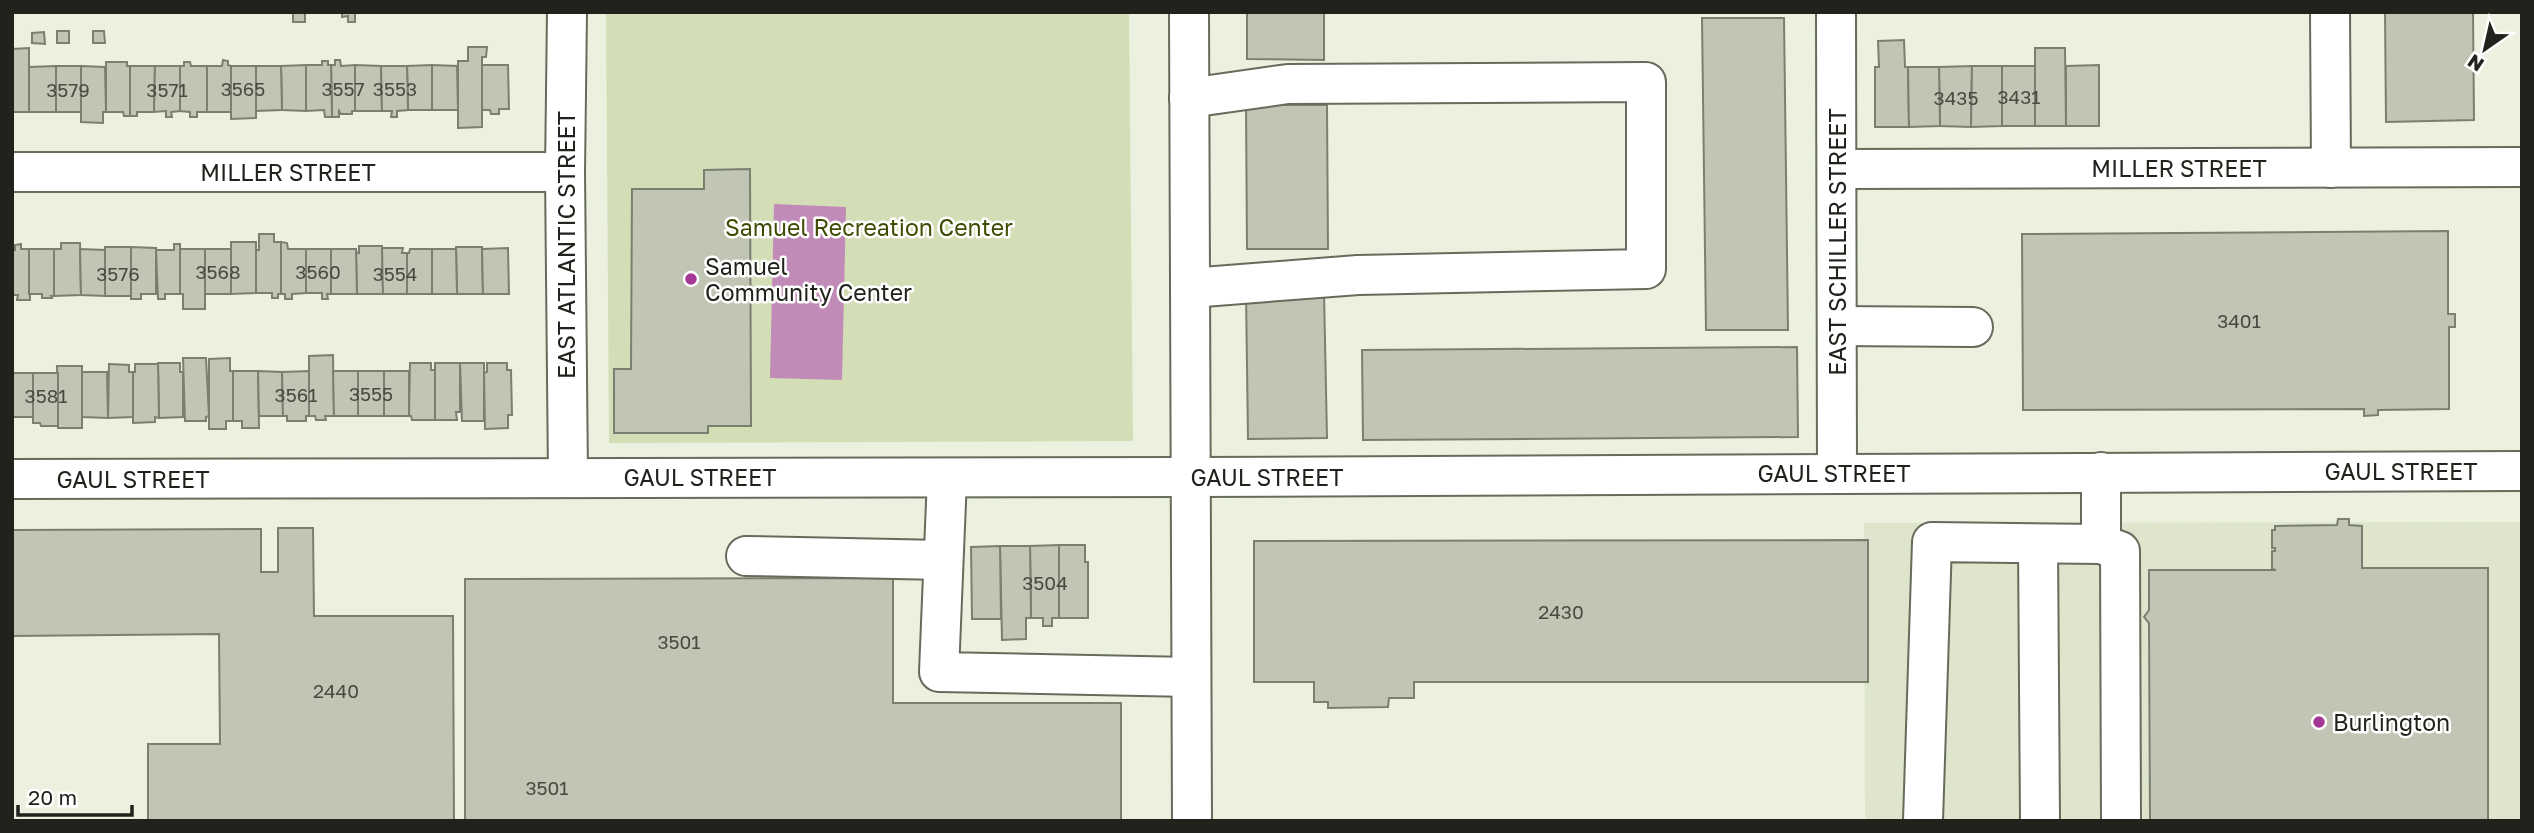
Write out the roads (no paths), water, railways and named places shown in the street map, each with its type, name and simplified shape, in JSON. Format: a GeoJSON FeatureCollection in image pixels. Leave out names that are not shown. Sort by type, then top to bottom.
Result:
{"type":"FeatureCollection","features":[{"type":"Feature","properties":{"kind":"street","name":"EAST ATLANTIC STREET"},"geometry":{"type":"LineString","coordinates":[[566,12],[568,477]]}},
{"type":"Feature","properties":{"kind":"street"},"geometry":{"type":"LineString","coordinates":[[1189,12],[1192,821]]}},
{"type":"Feature","properties":{"kind":"street","name":"EAST SCHILLER STREET"},"geometry":{"type":"LineString","coordinates":[[1836,12],[1837,472]]}},
{"type":"Feature","properties":{"kind":"street"},"geometry":{"type":"LineString","coordinates":[[2330,12],[2331,168]]}},
{"type":"Feature","properties":{"kind":"street"},"geometry":{"type":"LineString","coordinates":[[1189,98],[1287,84],[1646,82],[1646,269],[1358,275],[1190,288]]}},
{"type":"Feature","properties":{"kind":"street","name":"MILLER STREET"},"geometry":{"type":"LineString","coordinates":[[1837,169],[2522,167]]}},
{"type":"Feature","properties":{"kind":"street","name":"MILLER STREET"},"geometry":{"type":"LineString","coordinates":[[12,173],[565,172]]}},
{"type":"Feature","properties":{"kind":"street"},"geometry":{"type":"LineString","coordinates":[[1837,326],[1973,327]]}},
{"type":"Feature","properties":{"kind":"street","name":"GAUL STREET"},"geometry":{"type":"LineString","coordinates":[[12,479],[2522,471]]}},
{"type":"Feature","properties":{"kind":"street"},"geometry":{"type":"LineString","coordinates":[[2101,544],[2102,472]]}},
{"type":"Feature","properties":{"kind":"street"},"geometry":{"type":"LineString","coordinates":[[947,478],[939,672],[1191,677]]}},
{"type":"Feature","properties":{"kind":"street"},"geometry":{"type":"LineString","coordinates":[[1923,821],[1932,542],[2101,544],[2120,551],[2121,821]]}},
{"type":"Feature","properties":{"kind":"street"},"geometry":{"type":"LineString","coordinates":[[2038,544],[2040,821]]}},
{"type":"Feature","properties":{"kind":"street"},"geometry":{"type":"LineString","coordinates":[[746,556],[943,560]]}},
{"type":"Feature","properties":{"kind":"place","name":"Samuel Community Center"},"geometry":{"type":"Point","coordinates":[691,279]}},
{"type":"Feature","properties":{"kind":"place","name":"Burlington"},"geometry":{"type":"Point","coordinates":[2319,722]}},
{"type":"Feature","properties":{"kind":"park label","name":"Samuel Recreation Center"},"geometry":{"type":"Point","coordinates":[869,227]}}]}
